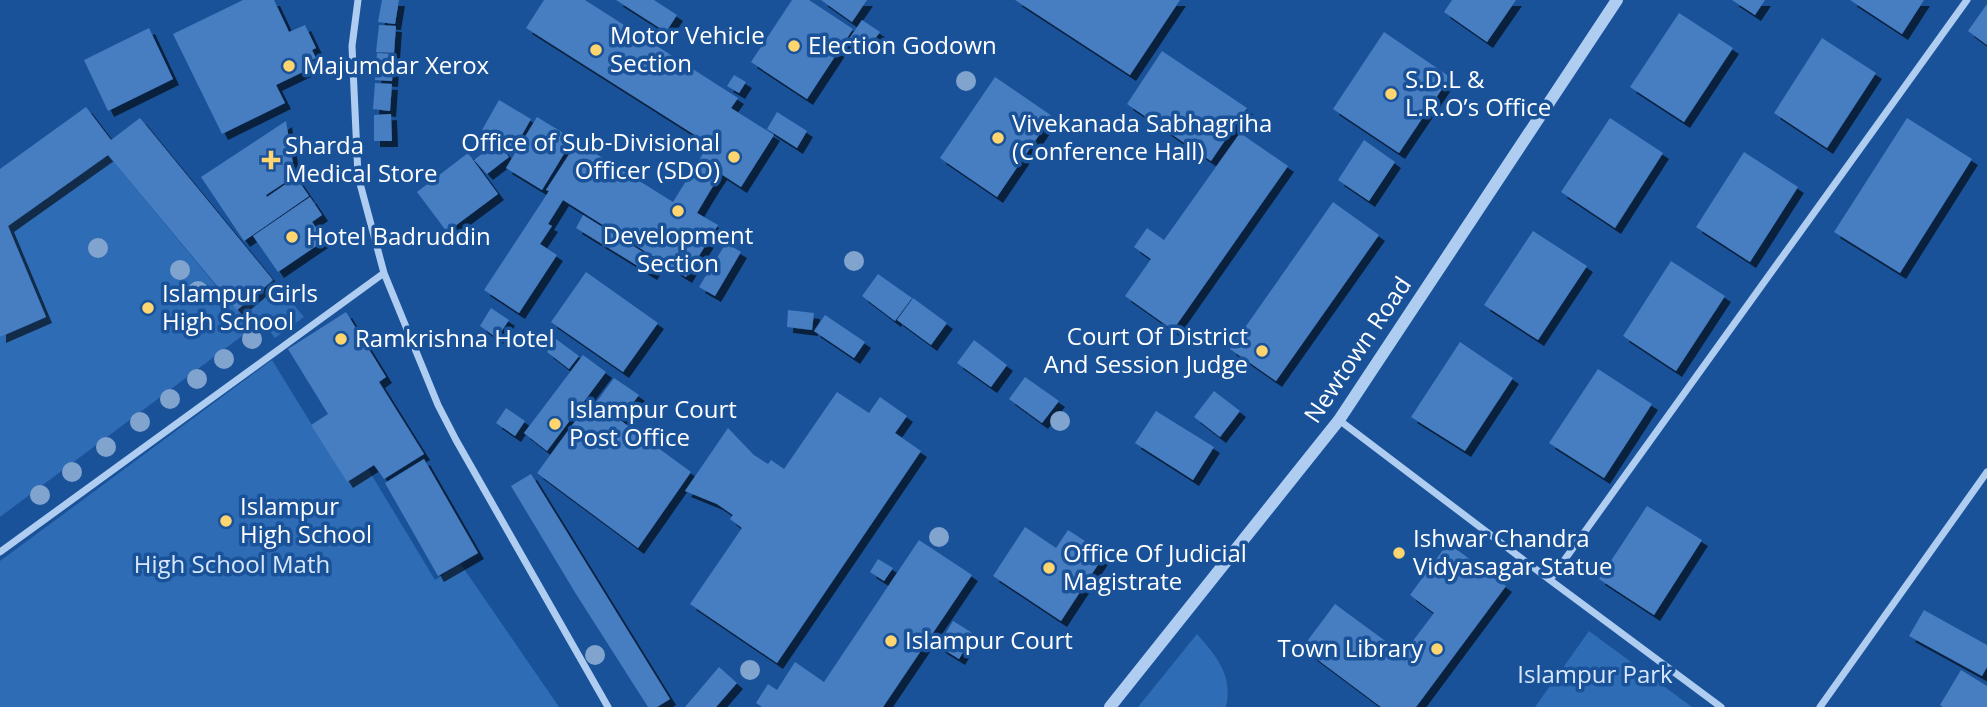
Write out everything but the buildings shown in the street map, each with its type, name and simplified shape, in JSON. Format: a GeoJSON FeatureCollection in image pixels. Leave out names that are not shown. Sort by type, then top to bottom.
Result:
{"type":"FeatureCollection","features":[{"type":"Feature","properties":{"kind":"street"},"geometry":{"type":"LineString","coordinates":[[358,0],[352,46],[358,176],[384,273],[438,405],[456,440],[608,707]]}},
{"type":"Feature","properties":{"kind":"street","name":"Newtown Road"},"geometry":{"type":"LineString","coordinates":[[1110,707],[1339,420],[1617,0]]}},
{"type":"Feature","properties":{"kind":"street"},"geometry":{"type":"LineString","coordinates":[[1550,580],[1967,0]]}},
{"type":"Feature","properties":{"kind":"street"},"geometry":{"type":"LineString","coordinates":[[0,552],[384,273]]}},
{"type":"Feature","properties":{"kind":"street"},"geometry":{"type":"LineString","coordinates":[[1339,420],[1721,707]]}},
{"type":"Feature","properties":{"kind":"street"},"geometry":{"type":"LineString","coordinates":[[1820,707],[1987,472]]}},
{"type":"Feature","properties":{"kind":"green space","name":"Islampur Girls High School"},"geometry":{"type":"Polygon","coordinates":[[[108,155],[217,287],[254,257],[304,317],[275,338],[262,321],[0,517],[0,337],[46,317],[8,226],[108,155]]]}},
{"type":"Feature","properties":{"kind":"green space","name":"High School Math"},"geometry":{"type":"Polygon","coordinates":[[[272,360],[347,482],[368,469],[435,580],[460,563],[559,707],[0,707],[0,561],[272,360]]]}},
{"type":"Feature","properties":{"kind":"green space","name":"Islampur Park"},"geometry":{"type":"Polygon","coordinates":[[[1589,631],[1692,707],[1535,707],[1589,631]]]}},
{"type":"Feature","properties":{"kind":"green space"},"geometry":{"type":"Polygon","coordinates":[[[1197,634],[1222,667],[1227,685],[1226,707],[1138,707],[1197,634]]]}},
{"type":"Feature","properties":{"kind":"place","name":"Election Godown"},"geometry":{"type":"Point","coordinates":[794,46]}},
{"type":"Feature","properties":{"kind":"place","name":"Motor Vehicle Section"},"geometry":{"type":"Point","coordinates":[596,50]}},
{"type":"Feature","properties":{"kind":"place","name":"Majumdar Xerox"},"geometry":{"type":"Point","coordinates":[289,66]}},
{"type":"Feature","properties":{"kind":"place","name":"S.D.L & L.R.O’s Office"},"geometry":{"type":"Point","coordinates":[1391,94]}},
{"type":"Feature","properties":{"kind":"place","name":"Vivekanada Sabhagriha (Conference Hall)"},"geometry":{"type":"Point","coordinates":[998,138]}},
{"type":"Feature","properties":{"kind":"place","name":"Office of Sub-Divisional Officer (SDO)"},"geometry":{"type":"Point","coordinates":[734,157]}},
{"type":"Feature","properties":{"kind":"place","name":"Sharda Medical Store"},"geometry":{"type":"Point","coordinates":[271,160]}},
{"type":"Feature","properties":{"kind":"place","name":"Development Section"},"geometry":{"type":"Point","coordinates":[678,211]}},
{"type":"Feature","properties":{"kind":"place","name":"Hotel Badruddin"},"geometry":{"type":"Point","coordinates":[292,237]}},
{"type":"Feature","properties":{"kind":"place","name":"Islampur Girls High School"},"geometry":{"type":"Point","coordinates":[148,308]}},
{"type":"Feature","properties":{"kind":"place","name":"Ramkrishna Hotel"},"geometry":{"type":"Point","coordinates":[341,339]}},
{"type":"Feature","properties":{"kind":"place","name":"Court Of District And Session Judge"},"geometry":{"type":"Point","coordinates":[1262,351]}},
{"type":"Feature","properties":{"kind":"place","name":"Islampur Court Post Office"},"geometry":{"type":"Point","coordinates":[555,424]}},
{"type":"Feature","properties":{"kind":"place","name":"Islampur High School"},"geometry":{"type":"Point","coordinates":[226,521]}},
{"type":"Feature","properties":{"kind":"place","name":"Ishwar Chandra Vidyasagar Statue"},"geometry":{"type":"Point","coordinates":[1399,553]}},
{"type":"Feature","properties":{"kind":"place","name":"Office Of Judicial Magistrate"},"geometry":{"type":"Point","coordinates":[1049,568]}},
{"type":"Feature","properties":{"kind":"place","name":"Islampur Court"},"geometry":{"type":"Point","coordinates":[891,641]}},
{"type":"Feature","properties":{"kind":"place","name":"Town Library"},"geometry":{"type":"Point","coordinates":[1437,649]}}]}
